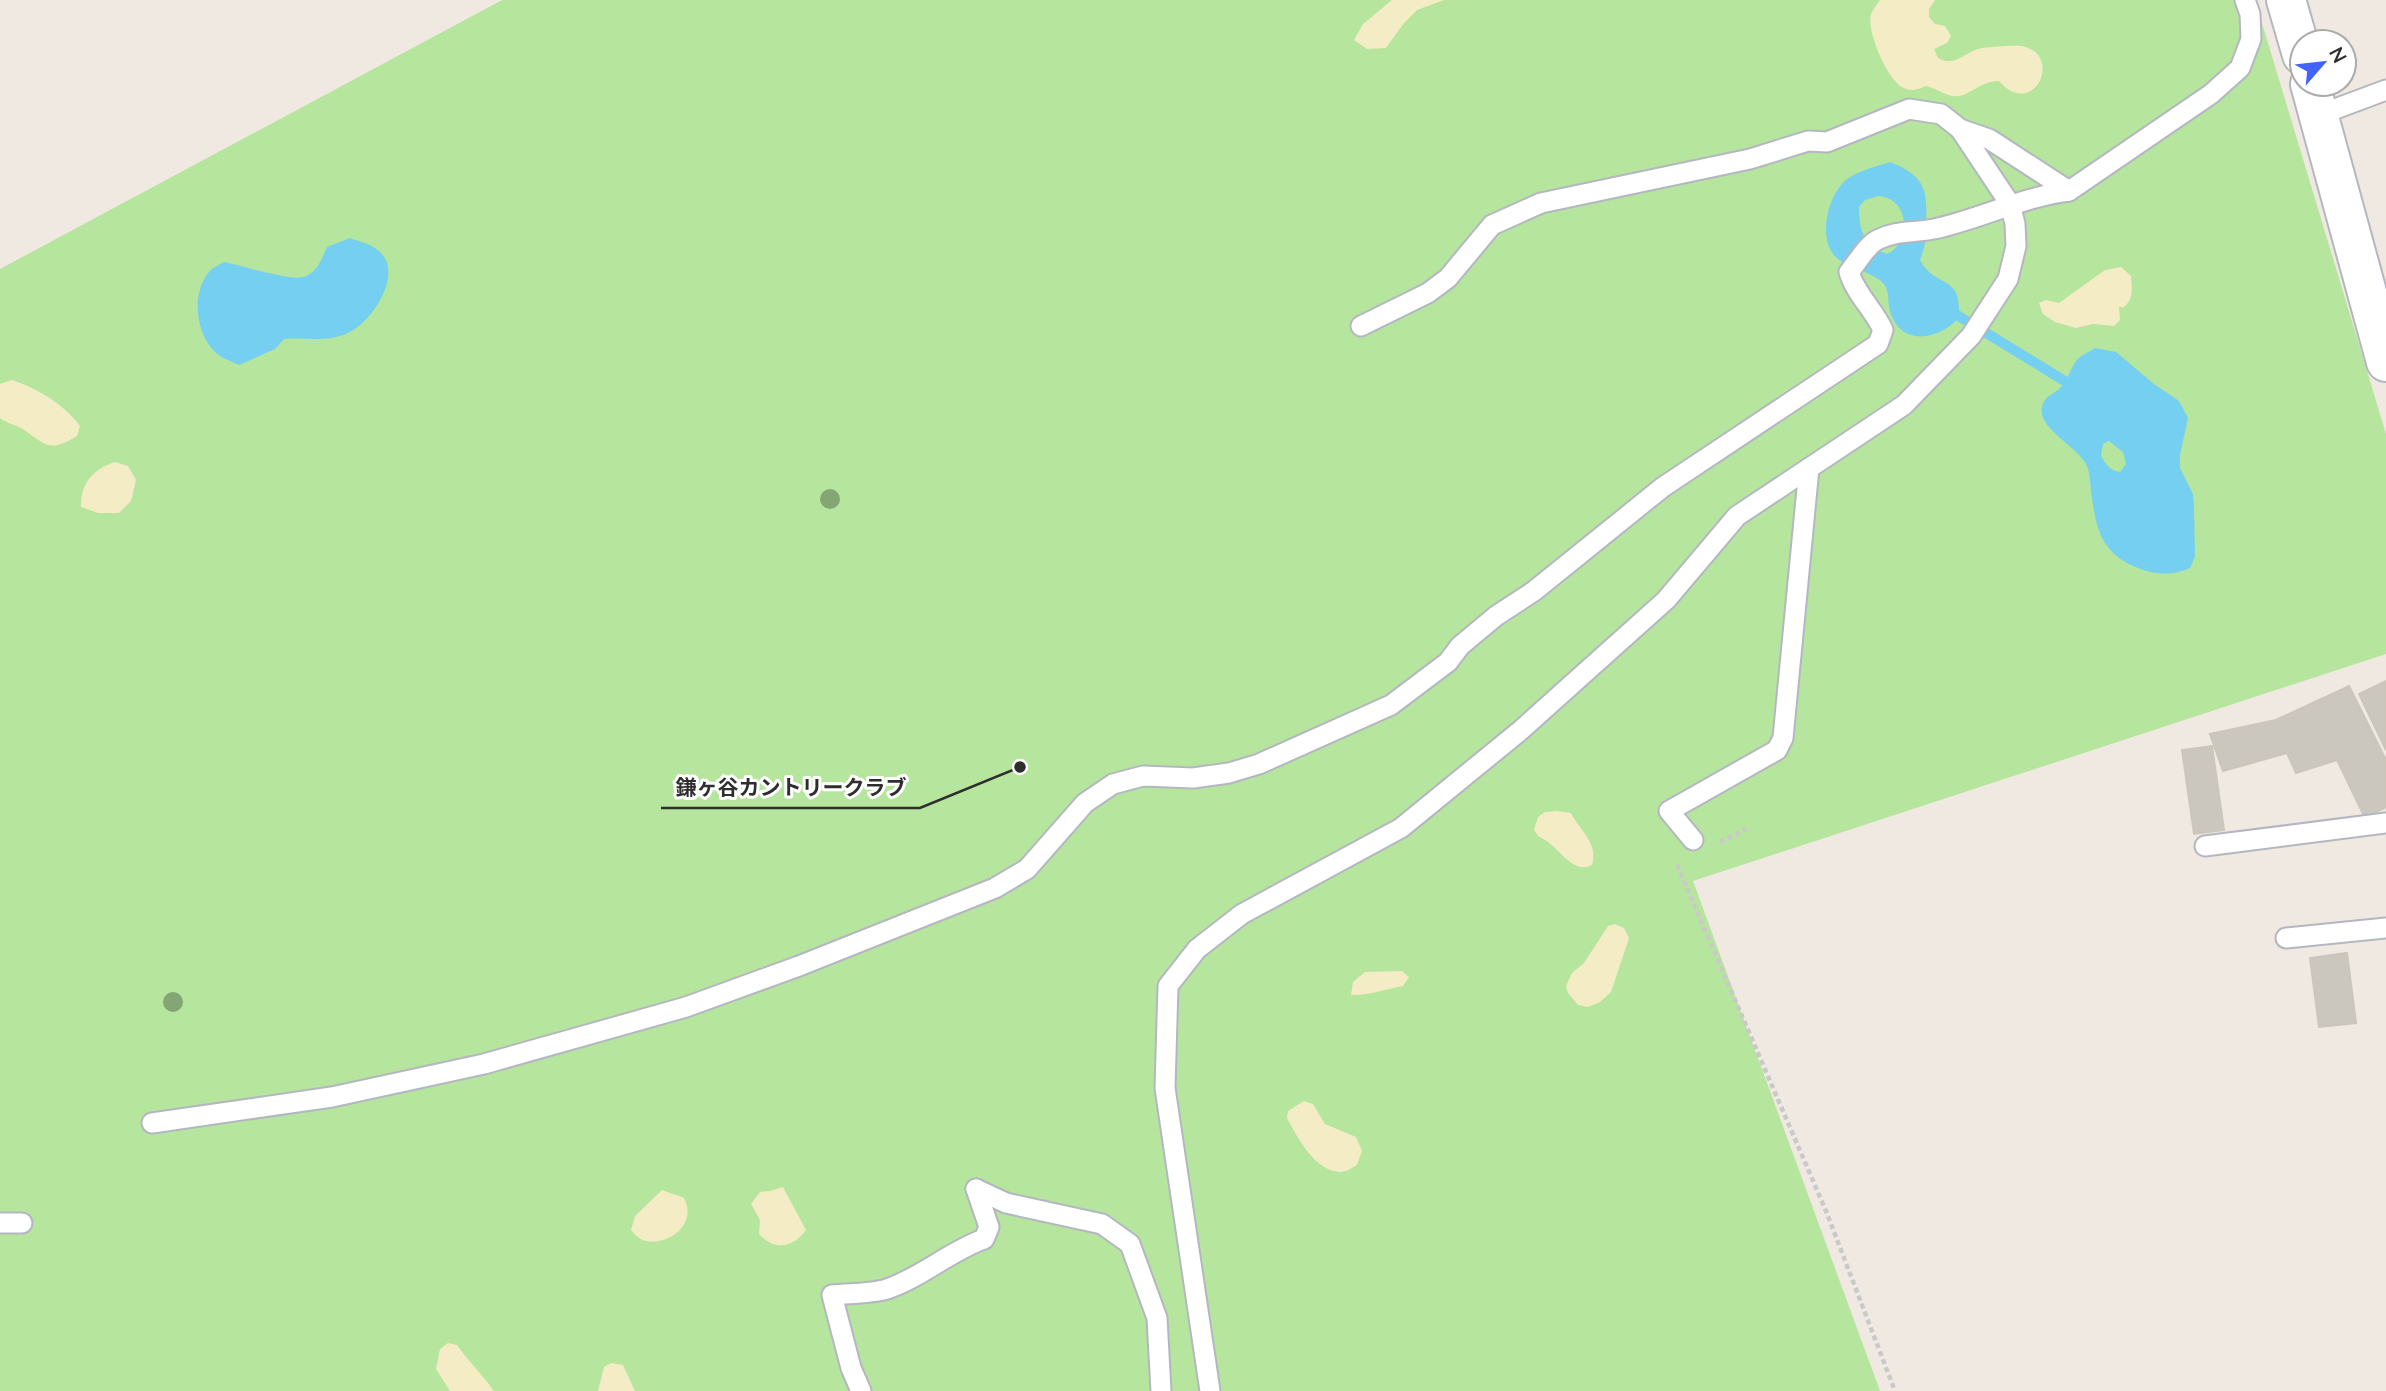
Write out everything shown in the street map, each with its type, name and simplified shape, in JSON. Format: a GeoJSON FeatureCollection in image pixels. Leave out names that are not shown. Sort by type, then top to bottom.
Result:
{"type":"FeatureCollection","features":[{"type":"Feature","properties":{"kind":"street"},"geometry":{"type":"LineString","coordinates":[[2286,0],[2294,28]]}},
{"type":"Feature","properties":{"kind":"street"},"geometry":{"type":"LineString","coordinates":[[2315,100],[2386,362]]}},
{"type":"Feature","properties":{"kind":"lane"},"geometry":{"type":"LineString","coordinates":[[152,1123],[332,1097],[472,1067],[686,1007],[811,962],[995,888],[1027,869],[1085,803],[1113,784],[1143,776],[1192,778],[1228,773],[1259,764],[1391,705],[1448,662],[1460,646],[1496,616],[1534,591],[1663,487],[1878,344],[1883,330],[1877,316],[1851,281],[1849,272],[1873,242],[1896,232],[1933,229],[1982,216],[2010,204],[2069,191],[2211,94],[2241,68],[2251,39],[2250,14],[2245,0]]}},
{"type":"Feature","properties":{"kind":"lane"},"geometry":{"type":"LineString","coordinates":[[2315,100],[2386,90]]}},
{"type":"Feature","properties":{"kind":"lane"},"geometry":{"type":"LineString","coordinates":[[1210,1391],[1165,1088],[1168,986],[1197,949],[1242,914],[1401,828],[1521,730],[1665,600],[1737,516],[1904,405],[1975,329],[2008,279],[2016,246],[2015,224],[2010,204],[1960,130],[1941,114],[1909,109],[1826,142],[1808,141],[1750,159],[1541,203],[1492,225],[1448,278],[1428,293],[1361,326]]}},
{"type":"Feature","properties":{"kind":"lane"},"geometry":{"type":"LineString","coordinates":[[1960,130],[1989,139],[2069,191]]}},
{"type":"Feature","properties":{"kind":"lane"},"geometry":{"type":"LineString","coordinates":[[1698,848],[1669,811],[1777,750],[1783,738],[1809,468]]}},
{"type":"Feature","properties":{"kind":"lane"},"geometry":{"type":"LineString","coordinates":[[2205,846],[2386,822]]}},
{"type":"Feature","properties":{"kind":"lane"},"geometry":{"type":"LineString","coordinates":[[2286,938],[2386,928]]}},
{"type":"Feature","properties":{"kind":"lane"},"geometry":{"type":"LineString","coordinates":[[861,1391],[851,1368],[832,1295],[886,1289],[964,1246],[984,1239],[989,1227],[976,1189],[1006,1203],[1102,1224],[1130,1244],[1157,1318],[1161,1391]]}},
{"type":"Feature","properties":{"kind":"lane"},"geometry":{"type":"LineString","coordinates":[[0,1223],[22,1223]]}},
{"type":"Feature","properties":{"kind":"path"},"geometry":{"type":"LineString","coordinates":[[1747,829],[1698,848],[1676,863],[1826,1211],[1895,1391]]}},
{"type":"Feature","properties":{"kind":"green space"},"geometry":{"type":"Polygon","coordinates":[[[502,0],[2255,0],[2386,434],[2386,654],[1693,881],[1880,1391],[0,1391],[0,269],[502,0]]]}},
{"type":"Feature","properties":{"kind":"sand"},"geometry":{"type":"Polygon","coordinates":[[[1392,0],[1444,0],[1417,10],[1386,48],[1367,49],[1354,40],[1363,24],[1392,0]]]}},
{"type":"Feature","properties":{"kind":"sand"},"geometry":{"type":"Polygon","coordinates":[[[1880,0],[1935,0],[1929,9],[1929,17],[1935,24],[1945,26],[1951,36],[1947,43],[1934,49],[1938,58],[1949,61],[1981,48],[2021,46],[2034,51],[2041,60],[2043,71],[2040,81],[2033,89],[2023,93],[2012,91],[1999,81],[1986,83],[1958,96],[1926,86],[1913,90],[1904,88],[1885,66],[1872,32],[1871,14],[1880,0]]]}},
{"type":"Feature","properties":{"kind":"sand"},"geometry":{"type":"Polygon","coordinates":[[[2121,267],[2131,276],[2132,293],[2127,304],[2119,307],[2120,320],[2114,326],[2093,324],[2076,328],[2055,322],[2043,314],[2039,303],[2046,300],[2059,303],[2105,270],[2121,267]]]}},
{"type":"Feature","properties":{"kind":"sand"},"geometry":{"type":"Polygon","coordinates":[[[12,380],[40,392],[66,410],[80,426],[77,436],[60,445],[48,445],[0,418],[0,384],[12,380]]]}},
{"type":"Feature","properties":{"kind":"sand"},"geometry":{"type":"Polygon","coordinates":[[[115,462],[128,466],[136,480],[131,501],[119,513],[98,513],[81,507],[83,491],[89,478],[115,462]]]}},
{"type":"Feature","properties":{"kind":"sand"},"geometry":{"type":"Polygon","coordinates":[[[1545,812],[1571,813],[1587,837],[1593,850],[1592,865],[1585,867],[1571,863],[1534,830],[1538,817],[1545,812]]]}},
{"type":"Feature","properties":{"kind":"sand"},"geometry":{"type":"Polygon","coordinates":[[[1615,924],[1624,928],[1629,938],[1611,992],[1600,1002],[1588,1007],[1578,1005],[1566,986],[1572,973],[1584,963],[1608,926],[1615,924]]]}},
{"type":"Feature","properties":{"kind":"sand"},"geometry":{"type":"Polygon","coordinates":[[[1402,971],[1409,977],[1403,986],[1351,995],[1353,982],[1365,972],[1402,971]]]}},
{"type":"Feature","properties":{"kind":"sand"},"geometry":{"type":"Polygon","coordinates":[[[1304,1101],[1313,1104],[1325,1124],[1356,1137],[1362,1151],[1357,1165],[1343,1172],[1332,1170],[1315,1160],[1308,1152],[1287,1118],[1288,1111],[1304,1101]]]}},
{"type":"Feature","properties":{"kind":"sand"},"geometry":{"type":"Polygon","coordinates":[[[783,1187],[806,1230],[790,1244],[777,1245],[759,1234],[760,1220],[751,1204],[760,1192],[783,1187]]]}},
{"type":"Feature","properties":{"kind":"sand"},"geometry":{"type":"Polygon","coordinates":[[[662,1190],[684,1198],[687,1219],[675,1234],[666,1239],[647,1241],[639,1238],[631,1230],[635,1216],[662,1190]]]}},
{"type":"Feature","properties":{"kind":"sand"},"geometry":{"type":"Polygon","coordinates":[[[448,1343],[457,1345],[494,1391],[450,1391],[436,1369],[440,1349],[448,1343]]]}},
{"type":"Feature","properties":{"kind":"sand"},"geometry":{"type":"Polygon","coordinates":[[[611,1363],[623,1365],[635,1391],[598,1391],[604,1367],[611,1363]]]}},
{"type":"Feature","properties":{"kind":"water"},"geometry":{"type":"Polygon","coordinates":[[[1890,162],[1910,172],[1921,184],[1926,210],[1925,241],[1920,260],[1926,269],[1953,288],[1957,295],[1958,319],[1940,332],[1929,335],[1910,335],[1902,330],[1890,311],[1884,284],[1876,277],[1839,259],[1829,248],[1827,219],[1837,191],[1846,180],[1858,173],[1890,162]],[[1878,196],[1865,200],[1859,207],[1864,236],[1872,246],[1887,254],[1895,249],[1900,241],[1904,222],[1897,205],[1878,196]]]}},
{"type":"Feature","properties":{"kind":"water"},"geometry":{"type":"Polygon","coordinates":[[[350,238],[370,245],[380,252],[388,273],[382,297],[357,328],[332,338],[284,339],[275,349],[239,365],[220,356],[208,344],[200,323],[198,300],[204,279],[213,268],[224,262],[277,275],[303,277],[315,269],[327,247],[350,238]]]}},
{"type":"Feature","properties":{"kind":"water"},"geometry":{"type":"Polygon","coordinates":[[[2095,348],[2116,352],[2179,401],[2188,418],[2180,468],[2193,494],[2195,557],[2190,568],[2184,571],[2164,574],[2151,572],[2115,555],[2098,528],[2086,464],[2051,429],[2042,415],[2045,400],[2063,385],[2079,358],[2095,348]],[[2109,441],[2103,444],[2101,456],[2111,469],[2120,472],[2126,464],[2123,452],[2109,441]]]}},
{"type":"Feature","properties":{"kind":"building"},"geometry":{"type":"Polygon","coordinates":[[[2386,681],[2386,750],[2359,694],[2386,681]]]}},
{"type":"Feature","properties":{"kind":"building"},"geometry":{"type":"Polygon","coordinates":[[[2349,686],[2386,760],[2386,807],[2365,818],[2337,760],[2296,773],[2287,753],[2223,771],[2210,734],[2276,720],[2349,686]]]}},
{"type":"Feature","properties":{"kind":"building"},"geometry":{"type":"Polygon","coordinates":[[[2212,746],[2224,830],[2194,834],[2182,750],[2212,746]]]}},
{"type":"Feature","properties":{"kind":"building"},"geometry":{"type":"Polygon","coordinates":[[[2347,953],[2356,1023],[2319,1027],[2310,958],[2347,953]]]}},
{"type":"Feature","properties":{"kind":"waterway"},"geometry":{"type":"LineString","coordinates":[[1952,312],[2068,383]]}},
{"type":"Feature","properties":{"kind":"place","name":"鎌ヶ谷カントリークラブ"},"geometry":{"type":"Point","coordinates":[1020,767]}}]}
